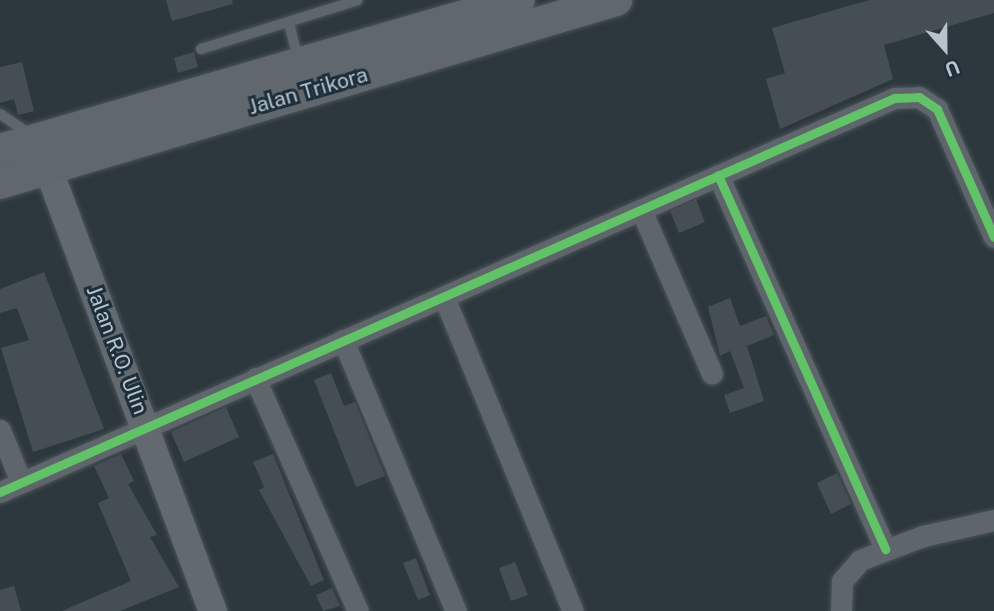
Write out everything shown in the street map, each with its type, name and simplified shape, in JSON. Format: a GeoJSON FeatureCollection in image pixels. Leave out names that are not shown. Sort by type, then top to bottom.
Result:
{"type":"FeatureCollection","features":[{"type":"Feature","properties":{"kind":"main road","name":"Jalan Trikora"},"geometry":{"type":"LineString","coordinates":[[0,150],[299,66],[519,0]]}},
{"type":"Feature","properties":{"kind":"main road","name":"Jalan Trikora"},"geometry":{"type":"LineString","coordinates":[[0,183],[601,2]]}},
{"type":"Feature","properties":{"kind":"main road","name":"Jalan R.O. Ulin"},"geometry":{"type":"LineString","coordinates":[[48,168],[214,611]]}},
{"type":"Feature","properties":{"kind":"street"},"geometry":{"type":"LineString","coordinates":[[0,492],[255,378],[642,212],[877,104],[919,97],[944,121],[994,237]]}},
{"type":"Feature","properties":{"kind":"street"},"geometry":{"type":"LineString","coordinates":[[718,175],[885,549]]}},
{"type":"Feature","properties":{"kind":"street"},"geometry":{"type":"LineString","coordinates":[[642,212],[712,374]]}},
{"type":"Feature","properties":{"kind":"street"},"geometry":{"type":"LineString","coordinates":[[443,297],[573,611]]}},
{"type":"Feature","properties":{"kind":"street"},"geometry":{"type":"LineString","coordinates":[[343,340],[456,611]]}},
{"type":"Feature","properties":{"kind":"street"},"geometry":{"type":"LineString","coordinates":[[255,378],[358,611]]}},
{"type":"Feature","properties":{"kind":"street"},"geometry":{"type":"LineString","coordinates":[[0,430],[20,482]]}},
{"type":"Feature","properties":{"kind":"street"},"geometry":{"type":"LineString","coordinates":[[841,611],[840,591],[849,569],[885,549],[994,520]]}},
{"type":"Feature","properties":{"kind":"lane"},"geometry":{"type":"LineString","coordinates":[[201,49],[358,0]]}},
{"type":"Feature","properties":{"kind":"lane"},"geometry":{"type":"LineString","coordinates":[[289,23],[299,66]]}},
{"type":"Feature","properties":{"kind":"lane"},"geometry":{"type":"LineString","coordinates":[[0,114],[36,139]]}},
{"type":"Feature","properties":{"kind":"building"},"geometry":{"type":"Polygon","coordinates":[[[166,0],[232,0],[233,4],[172,21],[166,0]]]}},
{"type":"Feature","properties":{"kind":"building"},"geometry":{"type":"Polygon","coordinates":[[[869,0],[994,0],[994,13],[884,45],[893,79],[780,129],[766,79],[785,73],[772,28],[869,0]]]}},
{"type":"Feature","properties":{"kind":"building"},"geometry":{"type":"Polygon","coordinates":[[[194,52],[198,67],[178,73],[174,58],[194,52]]]}},
{"type":"Feature","properties":{"kind":"building"},"geometry":{"type":"Polygon","coordinates":[[[22,62],[34,111],[18,115],[14,99],[0,103],[0,67],[22,62]]]}},
{"type":"Feature","properties":{"kind":"building"},"geometry":{"type":"Polygon","coordinates":[[[696,199],[705,222],[679,233],[670,211],[696,199]]]}},
{"type":"Feature","properties":{"kind":"building"},"geometry":{"type":"Polygon","coordinates":[[[44,272],[104,429],[33,452],[1,348],[29,340],[17,308],[0,313],[0,289],[44,272]]]}},
{"type":"Feature","properties":{"kind":"building"},"geometry":{"type":"Polygon","coordinates":[[[730,298],[740,326],[766,316],[774,335],[747,346],[764,401],[730,413],[724,395],[744,388],[730,351],[720,356],[708,307],[730,298]]]}},
{"type":"Feature","properties":{"kind":"building"},"geometry":{"type":"Polygon","coordinates":[[[331,373],[344,406],[355,402],[385,476],[356,487],[314,380],[331,373]]]}},
{"type":"Feature","properties":{"kind":"building"},"geometry":{"type":"Polygon","coordinates":[[[226,407],[239,437],[184,462],[171,432],[226,407]]]}},
{"type":"Feature","properties":{"kind":"building"},"geometry":{"type":"Polygon","coordinates":[[[121,454],[134,481],[128,484],[157,535],[150,537],[179,587],[120,611],[62,611],[131,581],[98,503],[109,498],[94,466],[121,454]]]}},
{"type":"Feature","properties":{"kind":"building"},"geometry":{"type":"Polygon","coordinates":[[[273,454],[324,580],[311,586],[259,490],[264,487],[253,462],[273,454]]]}},
{"type":"Feature","properties":{"kind":"building"},"geometry":{"type":"Polygon","coordinates":[[[837,473],[851,504],[831,514],[817,483],[837,473]]]}},
{"type":"Feature","properties":{"kind":"building"},"geometry":{"type":"Polygon","coordinates":[[[416,558],[430,595],[418,600],[403,563],[416,558]]]}},
{"type":"Feature","properties":{"kind":"building"},"geometry":{"type":"Polygon","coordinates":[[[515,562],[528,595],[511,601],[499,568],[515,562]]]}},
{"type":"Feature","properties":{"kind":"building"},"geometry":{"type":"Polygon","coordinates":[[[14,586],[21,611],[0,611],[0,590],[14,586]]]}},
{"type":"Feature","properties":{"kind":"building"},"geometry":{"type":"Polygon","coordinates":[[[332,588],[340,606],[323,611],[316,595],[332,588]]]}},
{"type":"Feature","properties":{"kind":"cycle path"},"geometry":{"type":"LineString","coordinates":[[0,492],[894,98],[919,97],[937,109],[994,237]]}},
{"type":"Feature","properties":{"kind":"cycle path"},"geometry":{"type":"LineString","coordinates":[[718,175],[885,549]]}}]}
